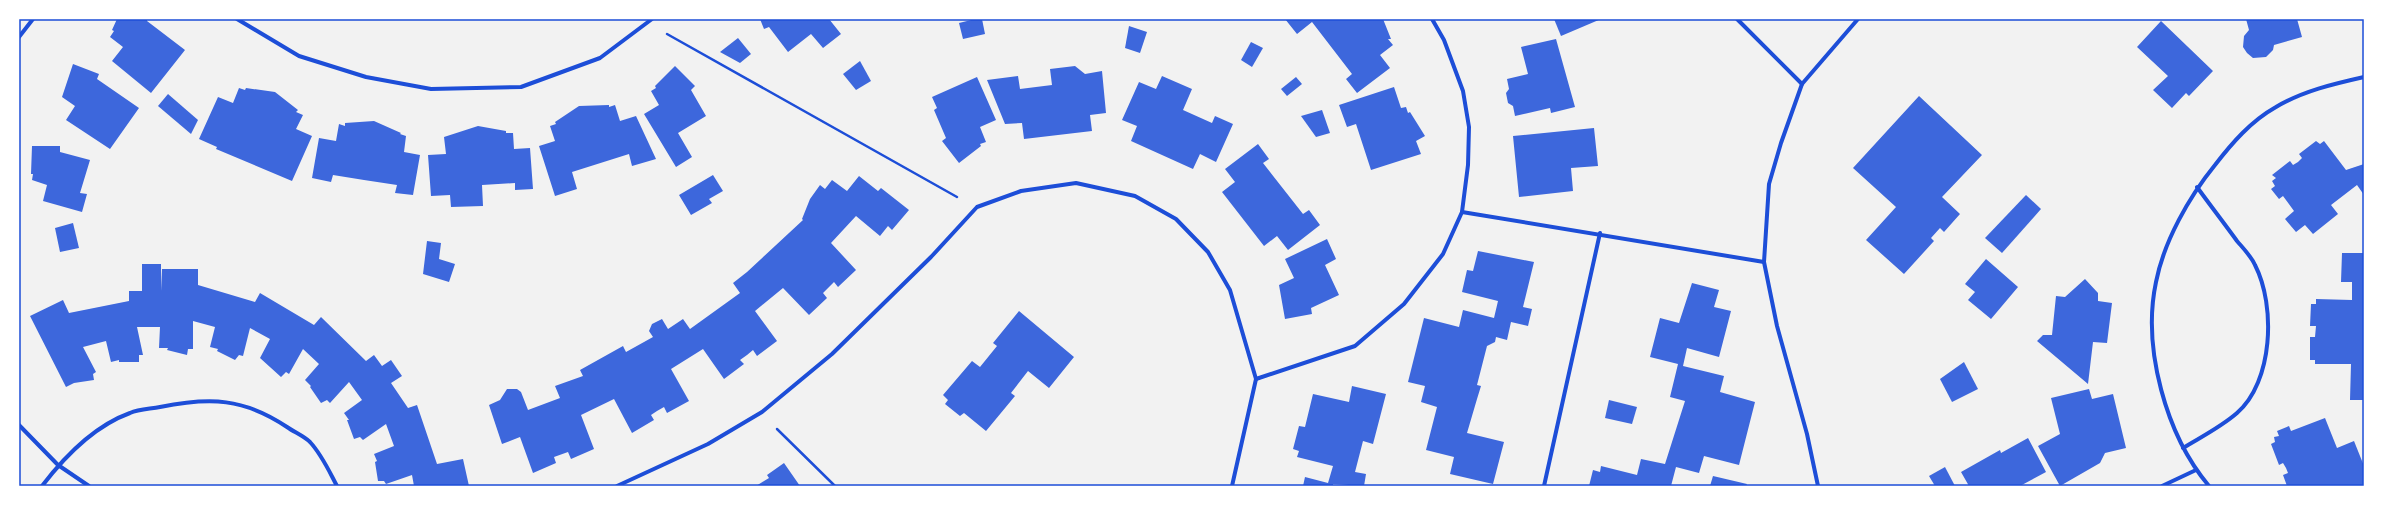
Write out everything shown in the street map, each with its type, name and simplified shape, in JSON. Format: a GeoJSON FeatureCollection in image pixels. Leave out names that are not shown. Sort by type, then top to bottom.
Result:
{"type":"FeatureCollection","features":[{"type":"Feature","properties":{"kind":"street"},"geometry":{"type":"LineString","coordinates":[[19,37],[34,19]]}},
{"type":"Feature","properties":{"kind":"street"},"geometry":{"type":"LineString","coordinates":[[237,19],[299,56],[366,78],[431,89],[521,87],[600,58],[652,19]]}},
{"type":"Feature","properties":{"kind":"street"},"geometry":{"type":"LineString","coordinates":[[1256,379],[1355,346],[1404,304],[1443,254],[1462,212],[1468,165],[1469,127],[1463,91],[1444,40],[1432,19]]}},
{"type":"Feature","properties":{"kind":"street"},"geometry":{"type":"LineString","coordinates":[[1737,19],[1802,84]]}},
{"type":"Feature","properties":{"kind":"street"},"geometry":{"type":"LineString","coordinates":[[1818,486],[1807,434],[1777,326],[1764,262],[1769,184],[1781,143],[1802,84],[1858,19]]}},
{"type":"Feature","properties":{"kind":"street"},"geometry":{"type":"LineString","coordinates":[[2209,486],[2196,470],[2183,448],[2164,400],[2153,345],[2151,314],[2156,281],[2172,233],[2197,187],[2238,136],[2275,107],[2317,88],[2364,77]]}},
{"type":"Feature","properties":{"kind":"street"},"geometry":{"type":"LineString","coordinates":[[618,486],[708,444],[762,412],[832,354],[931,258],[977,207],[1021,191],[1076,183],[1135,196],[1176,218],[1208,252],[1230,290],[1256,379],[1232,486]]}},
{"type":"Feature","properties":{"kind":"street"},"geometry":{"type":"LineString","coordinates":[[2183,448],[2237,413],[2250,399],[2260,382],[2267,342],[2267,305],[2263,284],[2255,264],[2197,187]]}},
{"type":"Feature","properties":{"kind":"street"},"geometry":{"type":"LineString","coordinates":[[1462,212],[1600,233],[1764,262]]}},
{"type":"Feature","properties":{"kind":"street"},"geometry":{"type":"LineString","coordinates":[[1544,486],[1600,233]]}},
{"type":"Feature","properties":{"kind":"street"},"geometry":{"type":"LineString","coordinates":[[42,486],[58,465],[94,432],[130,413],[190,400],[222,402],[249,406],[275,419],[309,442],[323,460],[337,486]]}},
{"type":"Feature","properties":{"kind":"street"},"geometry":{"type":"LineString","coordinates":[[19,425],[58,465],[89,486]]}},
{"type":"Feature","properties":{"kind":"street"},"geometry":{"type":"LineString","coordinates":[[2162,486],[2196,470]]}},
{"type":"Feature","properties":{"kind":"path"},"geometry":{"type":"LineString","coordinates":[[647,23],[942,190],[977,207]]}},
{"type":"Feature","properties":{"kind":"path"},"geometry":{"type":"LineString","coordinates":[[762,412],[786,440],[835,486]]}},
{"type":"Feature","properties":{"kind":"building"},"geometry":{"type":"Polygon","coordinates":[[[117,19],[147,19],[147,21],[185,50],[151,93],[112,61],[123,47],[110,37],[114,31],[112,30],[117,19]]]}},
{"type":"Feature","properties":{"kind":"building"},"geometry":{"type":"Polygon","coordinates":[[[760,19],[829,19],[841,34],[823,48],[811,34],[788,52],[769,27],[764,29],[760,19]]]}},
{"type":"Feature","properties":{"kind":"building"},"geometry":{"type":"Polygon","coordinates":[[[982,19],[985,34],[963,39],[959,23],[982,19]]]}},
{"type":"Feature","properties":{"kind":"building"},"geometry":{"type":"Polygon","coordinates":[[[1285,19],[1383,19],[1391,39],[1388,39],[1393,45],[1380,55],[1390,68],[1357,93],[1346,79],[1352,74],[1312,22],[1297,34],[1285,19]]]}},
{"type":"Feature","properties":{"kind":"building"},"geometry":{"type":"Polygon","coordinates":[[[1554,19],[1601,19],[1561,36],[1554,19]]]}},
{"type":"Feature","properties":{"kind":"building"},"geometry":{"type":"Polygon","coordinates":[[[2246,19],[2297,19],[2302,37],[2274,45],[2273,50],[2266,57],[2253,58],[2243,47],[2244,36],[2249,30],[2246,19]]]}},
{"type":"Feature","properties":{"kind":"building"},"geometry":{"type":"Polygon","coordinates":[[[2161,21],[2213,71],[2189,96],[2186,93],[2172,108],[2153,90],[2168,76],[2137,47],[2161,21]]]}},
{"type":"Feature","properties":{"kind":"building"},"geometry":{"type":"Polygon","coordinates":[[[1129,26],[1147,32],[1140,53],[1125,48],[1129,26]]]}},
{"type":"Feature","properties":{"kind":"building"},"geometry":{"type":"Polygon","coordinates":[[[738,38],[751,54],[740,63],[720,52],[738,38]]]}},
{"type":"Feature","properties":{"kind":"building"},"geometry":{"type":"Polygon","coordinates":[[[1556,39],[1575,107],[1551,113],[1550,108],[1515,116],[1513,106],[1508,103],[1506,93],[1509,89],[1507,79],[1528,74],[1521,47],[1556,39]]]}},
{"type":"Feature","properties":{"kind":"building"},"geometry":{"type":"Polygon","coordinates":[[[1251,42],[1263,48],[1252,67],[1241,60],[1251,42]]]}},
{"type":"Feature","properties":{"kind":"building"},"geometry":{"type":"Polygon","coordinates":[[[860,61],[871,81],[856,90],[843,74],[860,61]]]}},
{"type":"Feature","properties":{"kind":"building"},"geometry":{"type":"Polygon","coordinates":[[[73,64],[99,74],[97,79],[139,108],[110,149],[66,120],[75,106],[62,97],[73,64]]]}},
{"type":"Feature","properties":{"kind":"building"},"geometry":{"type":"Polygon","coordinates":[[[675,66],[695,86],[691,90],[706,116],[678,133],[692,157],[676,167],[644,114],[659,105],[651,91],[656,88],[655,86],[675,66]]]}},
{"type":"Feature","properties":{"kind":"building"},"geometry":{"type":"Polygon","coordinates":[[[1075,66],[1085,74],[1102,71],[1106,113],[1090,115],[1092,131],[1024,139],[1022,123],[1005,124],[987,80],[1018,76],[1020,89],[1052,85],[1050,69],[1075,66]]]}},
{"type":"Feature","properties":{"kind":"building"},"geometry":{"type":"Polygon","coordinates":[[[1162,76],[1192,89],[1183,110],[1212,123],[1215,116],[1233,124],[1216,162],[1200,154],[1193,169],[1131,141],[1137,126],[1122,120],[1139,82],[1156,89],[1162,76]]]}},
{"type":"Feature","properties":{"kind":"building"},"geometry":{"type":"Polygon","coordinates":[[[977,77],[996,120],[980,127],[986,142],[980,144],[981,146],[959,163],[942,141],[946,138],[934,110],[937,108],[932,97],[977,77]]]}},
{"type":"Feature","properties":{"kind":"building"},"geometry":{"type":"Polygon","coordinates":[[[1296,77],[1302,84],[1287,96],[1281,89],[1296,77]]]}},
{"type":"Feature","properties":{"kind":"building"},"geometry":{"type":"Polygon","coordinates":[[[1394,87],[1401,108],[1406,107],[1408,113],[1410,112],[1425,136],[1416,141],[1421,154],[1371,170],[1356,124],[1347,127],[1339,105],[1394,87]]]}},
{"type":"Feature","properties":{"kind":"building"},"geometry":{"type":"Polygon","coordinates":[[[239,88],[245,90],[246,88],[275,92],[298,110],[296,112],[303,115],[296,129],[312,136],[292,181],[216,149],[217,147],[199,139],[218,97],[233,103],[239,88]]]}},
{"type":"Feature","properties":{"kind":"building"},"geometry":{"type":"Polygon","coordinates":[[[168,94],[198,120],[191,134],[158,106],[168,94]]]}},
{"type":"Feature","properties":{"kind":"building"},"geometry":{"type":"Polygon","coordinates":[[[1919,96],[1982,155],[1942,197],[1960,214],[1944,232],[1940,228],[1931,238],[1934,241],[1904,274],[1866,240],[1896,207],[1853,168],[1919,96]]]}},
{"type":"Feature","properties":{"kind":"building"},"geometry":{"type":"Polygon","coordinates":[[[609,105],[609,107],[615,105],[620,121],[636,116],[656,159],[632,166],[629,154],[572,172],[577,189],[555,196],[539,146],[555,141],[550,126],[556,124],[555,122],[579,106],[609,105]]]}},
{"type":"Feature","properties":{"kind":"building"},"geometry":{"type":"Polygon","coordinates":[[[1322,110],[1330,133],[1316,137],[1301,116],[1322,110]]]}},
{"type":"Feature","properties":{"kind":"building"},"geometry":{"type":"Polygon","coordinates":[[[374,121],[406,136],[404,152],[420,155],[413,195],[395,193],[397,185],[333,175],[331,182],[312,178],[319,138],[336,141],[339,124],[345,126],[345,123],[374,121]]]}},
{"type":"Feature","properties":{"kind":"building"},"geometry":{"type":"Polygon","coordinates":[[[478,126],[506,131],[506,133],[513,133],[514,149],[530,148],[533,189],[515,190],[515,183],[482,185],[483,206],[451,207],[450,195],[431,196],[428,155],[446,154],[444,137],[478,126]]]}},
{"type":"Feature","properties":{"kind":"building"},"geometry":{"type":"Polygon","coordinates":[[[1594,128],[1598,166],[1571,168],[1573,191],[1519,197],[1513,136],[1594,128]]]}},
{"type":"Feature","properties":{"kind":"building"},"geometry":{"type":"Polygon","coordinates":[[[2316,141],[2320,144],[2324,141],[2346,170],[2364,164],[2364,195],[2357,185],[2331,205],[2338,214],[2313,234],[2305,225],[2296,232],[2285,219],[2294,211],[2283,196],[2279,199],[2271,189],[2275,186],[2272,181],[2276,178],[2272,175],[2290,161],[2293,165],[2298,162],[2302,158],[2299,154],[2316,141]]]}},
{"type":"Feature","properties":{"kind":"building"},"geometry":{"type":"Polygon","coordinates":[[[1258,144],[1269,159],[1263,163],[1303,214],[1309,210],[1320,225],[1288,250],[1277,236],[1264,246],[1222,192],[1235,182],[1225,169],[1258,144]]]}},
{"type":"Feature","properties":{"kind":"building"},"geometry":{"type":"Polygon","coordinates":[[[32,146],[60,146],[60,152],[90,160],[80,193],[87,194],[82,212],[43,201],[47,185],[32,180],[32,146]]]}},
{"type":"Feature","properties":{"kind":"building"},"geometry":{"type":"Polygon","coordinates":[[[713,175],[723,191],[709,199],[712,203],[691,215],[679,195],[713,175]]]}},
{"type":"Feature","properties":{"kind":"building"},"geometry":{"type":"Polygon","coordinates":[[[859,176],[878,191],[881,188],[909,210],[892,230],[888,226],[880,236],[856,216],[831,243],[856,270],[838,287],[834,282],[823,293],[827,298],[809,315],[783,288],[755,311],[777,341],[757,356],[753,350],[740,360],[744,364],[724,379],[703,349],[671,369],[689,401],[667,413],[664,407],[651,415],[654,420],[632,433],[614,399],[581,415],[594,449],[571,459],[568,452],[554,457],[556,463],[533,473],[520,437],[502,444],[489,405],[500,400],[507,389],[517,389],[521,392],[528,410],[560,398],[555,386],[583,376],[580,370],[623,346],[626,352],[653,337],[649,331],[652,324],[662,319],[668,329],[683,319],[690,329],[740,293],[733,283],[803,220],[802,219],[810,199],[820,185],[825,189],[832,180],[847,191],[859,176]]]}},
{"type":"Feature","properties":{"kind":"building"},"geometry":{"type":"Polygon","coordinates":[[[2026,195],[2041,209],[2002,253],[1985,238],[2026,195]]]}},
{"type":"Feature","properties":{"kind":"building"},"geometry":{"type":"Polygon","coordinates":[[[73,223],[79,248],[60,252],[55,228],[73,223]]]}},
{"type":"Feature","properties":{"kind":"building"},"geometry":{"type":"Polygon","coordinates":[[[1327,239],[1336,259],[1325,265],[1339,295],[1311,308],[1312,314],[1285,319],[1279,285],[1294,278],[1285,259],[1327,239]]]}},
{"type":"Feature","properties":{"kind":"building"},"geometry":{"type":"Polygon","coordinates":[[[427,241],[441,243],[439,259],[455,264],[449,282],[423,274],[427,241]]]}},
{"type":"Feature","properties":{"kind":"building"},"geometry":{"type":"Polygon","coordinates":[[[1478,251],[1534,262],[1523,307],[1532,309],[1528,326],[1511,322],[1507,340],[1496,337],[1495,342],[1487,346],[1477,385],[1481,386],[1467,433],[1504,442],[1493,484],[1450,474],[1454,457],[1426,450],[1437,407],[1421,402],[1425,386],[1408,382],[1424,318],[1459,327],[1463,310],[1494,318],[1498,301],[1462,292],[1467,270],[1473,271],[1478,251]]]}},
{"type":"Feature","properties":{"kind":"building"},"geometry":{"type":"Polygon","coordinates":[[[2342,253],[2364,253],[2364,400],[2350,400],[2351,364],[2315,364],[2315,360],[2310,360],[2310,337],[2315,337],[2316,326],[2310,326],[2311,304],[2316,304],[2316,299],[2352,300],[2352,282],[2341,282],[2342,253]]]}},
{"type":"Feature","properties":{"kind":"building"},"geometry":{"type":"Polygon","coordinates":[[[1986,259],[2018,287],[1991,319],[1968,300],[1975,292],[1965,284],[1986,259]]]}},
{"type":"Feature","properties":{"kind":"building"},"geometry":{"type":"Polygon","coordinates":[[[142,264],[161,264],[161,291],[162,269],[198,269],[198,285],[255,302],[260,293],[314,325],[321,317],[366,361],[374,355],[382,366],[391,360],[402,376],[391,383],[408,408],[417,405],[437,464],[463,459],[469,486],[414,486],[412,475],[386,484],[384,481],[378,481],[375,462],[377,461],[374,454],[394,446],[386,424],[363,440],[360,437],[354,439],[347,420],[349,420],[344,413],[362,400],[349,382],[330,403],[327,400],[321,403],[310,387],[311,386],[305,380],[319,364],[303,349],[289,374],[286,372],[281,377],[260,358],[270,339],[250,328],[243,356],[239,355],[235,360],[217,351],[218,349],[210,347],[215,327],[193,321],[193,349],[188,349],[187,355],[167,350],[168,348],[159,348],[160,327],[137,327],[143,355],[139,355],[139,362],[119,362],[119,360],[111,362],[106,341],[83,347],[96,372],[93,374],[94,380],[74,383],[66,387],[30,316],[63,300],[69,313],[129,301],[129,291],[142,291],[142,264]]]}},
{"type":"Feature","properties":{"kind":"building"},"geometry":{"type":"Polygon","coordinates":[[[2085,279],[2098,293],[2098,301],[2112,303],[2107,343],[2093,342],[2088,384],[2037,341],[2043,335],[2052,335],[2056,296],[2065,297],[2085,279]]]}},
{"type":"Feature","properties":{"kind":"building"},"geometry":{"type":"Polygon","coordinates":[[[1692,283],[1719,290],[1714,307],[1731,311],[1719,357],[1687,348],[1683,366],[1724,376],[1720,392],[1755,402],[1739,465],[1704,456],[1699,473],[1676,467],[1671,486],[1589,486],[1593,470],[1600,472],[1601,466],[1637,475],[1641,459],[1665,464],[1685,401],[1670,397],[1678,364],[1650,357],[1660,318],[1679,323],[1692,283]]]}},
{"type":"Feature","properties":{"kind":"building"},"geometry":{"type":"Polygon","coordinates":[[[1019,311],[1074,357],[1049,388],[1028,371],[1011,393],[1015,396],[986,431],[964,413],[960,416],[945,404],[948,400],[943,395],[972,361],[980,367],[997,346],[993,343],[1019,311]]]}},
{"type":"Feature","properties":{"kind":"building"},"geometry":{"type":"Polygon","coordinates":[[[1964,362],[1978,389],[1952,402],[1940,379],[1964,362]]]}},
{"type":"Feature","properties":{"kind":"building"},"geometry":{"type":"Polygon","coordinates":[[[1352,386],[1386,394],[1373,444],[1363,441],[1355,472],[1366,474],[1364,486],[1333,484],[1333,486],[1303,486],[1305,477],[1328,483],[1333,466],[1297,457],[1299,451],[1293,449],[1299,426],[1305,427],[1313,394],[1349,402],[1352,386]]]}},
{"type":"Feature","properties":{"kind":"building"},"geometry":{"type":"Polygon","coordinates":[[[2089,389],[2092,399],[2113,394],[2126,448],[2105,453],[2100,463],[2060,486],[2038,446],[2060,434],[2051,398],[2089,389]]]}},
{"type":"Feature","properties":{"kind":"building"},"geometry":{"type":"Polygon","coordinates":[[[1609,400],[1637,407],[1632,424],[1605,418],[1609,400]]]}},
{"type":"Feature","properties":{"kind":"building"},"geometry":{"type":"Polygon","coordinates":[[[2325,418],[2337,448],[2354,441],[2364,466],[2364,486],[2287,486],[2283,475],[2288,473],[2283,463],[2279,465],[2271,444],[2275,442],[2274,437],[2279,436],[2277,431],[2289,426],[2291,431],[2325,418]]]}},
{"type":"Feature","properties":{"kind":"building"},"geometry":{"type":"Polygon","coordinates":[[[2028,438],[2046,472],[2020,486],[1969,486],[1961,472],[2000,450],[2001,453],[2028,438]]]}},
{"type":"Feature","properties":{"kind":"building"},"geometry":{"type":"Polygon","coordinates":[[[784,463],[800,486],[756,486],[769,478],[767,475],[784,463]]]}},
{"type":"Feature","properties":{"kind":"building"},"geometry":{"type":"Polygon","coordinates":[[[1945,467],[1955,486],[1935,486],[1929,476],[1945,467]]]}},
{"type":"Feature","properties":{"kind":"building"},"geometry":{"type":"Polygon","coordinates":[[[1713,476],[1747,484],[1746,486],[1710,486],[1713,476]]]}}]}
